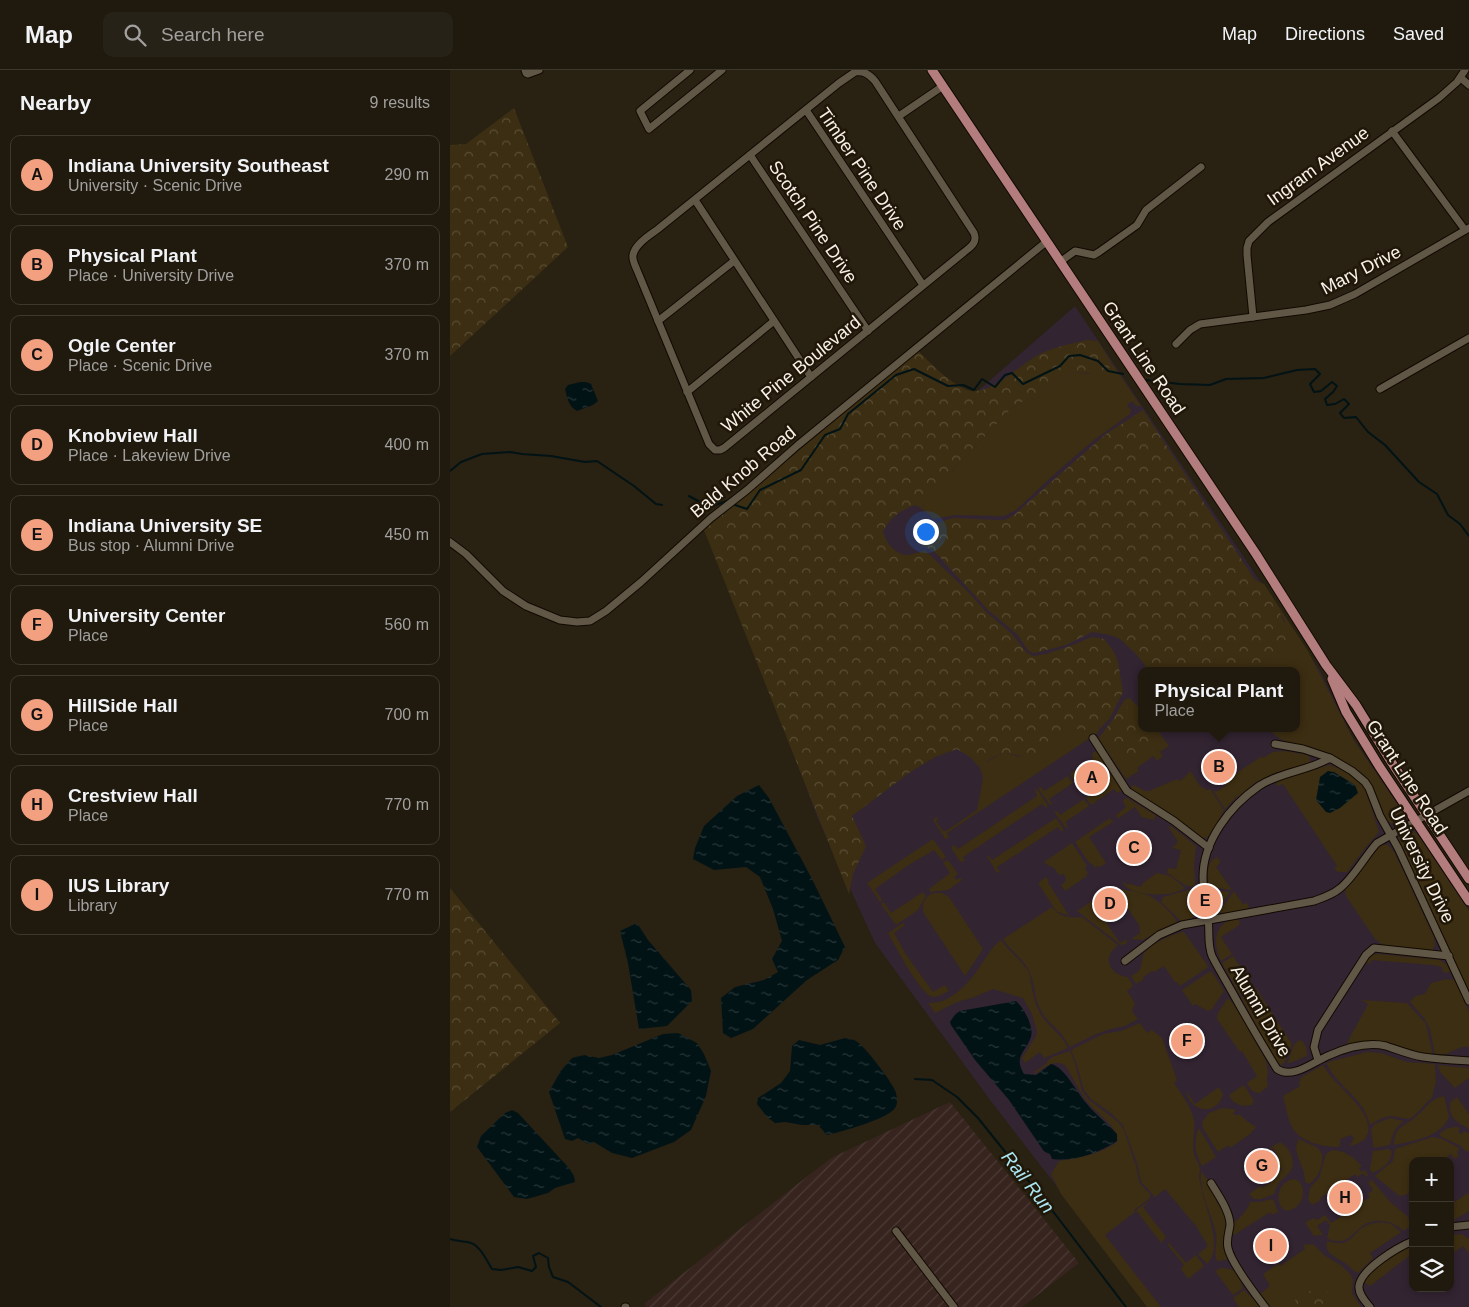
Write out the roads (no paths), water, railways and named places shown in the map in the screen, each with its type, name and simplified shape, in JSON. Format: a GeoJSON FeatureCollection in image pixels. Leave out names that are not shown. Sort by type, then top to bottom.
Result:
{"type":"FeatureCollection","features":[{"type":"Feature","properties":{"kind":"main road","name":"Grant Line Road"},"geometry":{"type":"LineString","coordinates":[[932,70],[1261,562],[1326,665],[1356,705],[1469,879]]}},
{"type":"Feature","properties":{"kind":"main road","name":"Grant Line Road"},"geometry":{"type":"LineString","coordinates":[[1326,665],[1346,712],[1379,766],[1469,901]]}},
{"type":"Feature","properties":{"kind":"street"},"geometry":{"type":"LineString","coordinates":[[525,70],[528,74],[539,70]]}},
{"type":"Feature","properties":{"kind":"street"},"geometry":{"type":"LineString","coordinates":[[690,70],[640,111],[648,129],[722,70]]}},
{"type":"Feature","properties":{"kind":"street","name":"Ingram Avenue"},"geometry":{"type":"LineString","coordinates":[[1253,317],[1247,256],[1250,241],[1268,222],[1439,98],[1461,78],[1465,70]]}},
{"type":"Feature","properties":{"kind":"street","name":"White Pine Boulevard"},"geometry":{"type":"LineString","coordinates":[[695,200],[640,244],[634,251],[633,260],[709,444],[715,450],[720,450],[972,245],[976,238],[970,225],[875,81],[866,73],[860,72],[850,75],[806,110]]}},
{"type":"Feature","properties":{"kind":"street"},"geometry":{"type":"LineString","coordinates":[[1461,78],[1469,86]]}},
{"type":"Feature","properties":{"kind":"street"},"geometry":{"type":"LineString","coordinates":[[898,116],[943,86]]}},
{"type":"Feature","properties":{"kind":"street","name":"Timber Pine Drive"},"geometry":{"type":"LineString","coordinates":[[695,200],[806,110],[923,285]]}},
{"type":"Feature","properties":{"kind":"street"},"geometry":{"type":"LineString","coordinates":[[1392,131],[1467,229]]}},
{"type":"Feature","properties":{"kind":"street","name":"Scotch Pine Drive"},"geometry":{"type":"LineString","coordinates":[[750,155],[868,331]]}},
{"type":"Feature","properties":{"kind":"street"},"geometry":{"type":"LineString","coordinates":[[1060,262],[1074,251],[1094,255],[1099,252],[1137,224],[1146,210],[1201,167]]}},
{"type":"Feature","properties":{"kind":"street"},"geometry":{"type":"LineString","coordinates":[[695,200],[811,377]]}},
{"type":"Feature","properties":{"kind":"street","name":"Mary Drive"},"geometry":{"type":"LineString","coordinates":[[1176,344],[1190,330],[1200,324],[1330,305],[1355,294],[1467,229]]}},
{"type":"Feature","properties":{"kind":"street","name":"Bald Knob Road"},"geometry":{"type":"LineString","coordinates":[[450,542],[466,554],[503,591],[526,606],[560,620],[590,621],[606,611],[634,588],[798,444],[1046,242]]}},
{"type":"Feature","properties":{"kind":"street"},"geometry":{"type":"LineString","coordinates":[[658,320],[734,261]]}},
{"type":"Feature","properties":{"kind":"street"},"geometry":{"type":"LineString","coordinates":[[687,392],[774,321]]}},
{"type":"Feature","properties":{"kind":"street"},"geometry":{"type":"LineString","coordinates":[[1380,389],[1469,338]]}},
{"type":"Feature","properties":{"kind":"street"},"geometry":{"type":"LineString","coordinates":[[1093,738],[1127,792],[1174,821],[1209,848]]}},
{"type":"Feature","properties":{"kind":"street","name":"University Drive"},"geometry":{"type":"LineString","coordinates":[[1276,744],[1303,749],[1330,758],[1352,771],[1365,782],[1469,1001]]}},
{"type":"Feature","properties":{"kind":"street","name":"Alumni Drive"},"geometry":{"type":"LineString","coordinates":[[1330,758],[1308,768],[1269,780],[1246,796],[1221,825],[1205,857],[1203,876],[1209,920],[1208,937],[1212,956],[1277,1069],[1282,1072],[1292,1073],[1334,1053],[1371,1045],[1385,1046],[1423,1057],[1469,1061]]}},
{"type":"Feature","properties":{"kind":"street"},"geometry":{"type":"LineString","coordinates":[[1125,961],[1152,940],[1182,925],[1327,896],[1340,889],[1373,847],[1391,834],[1469,791]]}},
{"type":"Feature","properties":{"kind":"street"},"geometry":{"type":"LineString","coordinates":[[1318,1060],[1314,1047],[1318,1030],[1366,955],[1374,948],[1449,956]]}},
{"type":"Feature","properties":{"kind":"street"},"geometry":{"type":"LineString","coordinates":[[1211,1183],[1229,1218],[1228,1250],[1265,1307]]}},
{"type":"Feature","properties":{"kind":"street"},"geometry":{"type":"LineString","coordinates":[[1454,1227],[1469,1225]]}},
{"type":"Feature","properties":{"kind":"street"},"geometry":{"type":"LineString","coordinates":[[896,1231],[954,1307]]}},
{"type":"Feature","properties":{"kind":"street"},"geometry":{"type":"LineString","coordinates":[[1370,1307],[1360,1293],[1359,1287],[1364,1276],[1382,1258],[1409,1243]]}},
{"type":"Feature","properties":{"kind":"water"},"geometry":{"type":"Polygon","coordinates":[[[580,382],[591,384],[598,401],[577,411],[570,405],[565,389],[568,385],[580,382]]]}},
{"type":"Feature","properties":{"kind":"water"},"geometry":{"type":"Polygon","coordinates":[[[1328,771],[1334,772],[1355,785],[1358,793],[1340,808],[1330,813],[1326,812],[1316,800],[1320,777],[1328,771]]]}},
{"type":"Feature","properties":{"kind":"water"},"geometry":{"type":"Polygon","coordinates":[[[759,785],[769,798],[812,879],[845,947],[838,960],[807,980],[753,1029],[731,1038],[723,1033],[721,998],[735,987],[764,980],[778,972],[772,959],[782,941],[773,909],[760,877],[746,867],[714,870],[693,859],[695,848],[704,826],[737,796],[759,785]]]}},
{"type":"Feature","properties":{"kind":"water"},"geometry":{"type":"Polygon","coordinates":[[[637,923],[648,940],[691,990],[692,1001],[667,1026],[639,1029],[628,963],[620,931],[637,923]]]}},
{"type":"Feature","properties":{"kind":"water"},"geometry":{"type":"Polygon","coordinates":[[[1016,1001],[1030,1023],[1032,1033],[1020,1058],[1024,1074],[1036,1075],[1051,1064],[1056,1066],[1066,1075],[1090,1108],[1117,1134],[1117,1141],[1086,1156],[1060,1160],[1052,1159],[1050,1154],[1043,1150],[1009,1100],[975,1060],[951,1025],[950,1022],[955,1014],[960,1011],[1016,1001]]]}},
{"type":"Feature","properties":{"kind":"water"},"geometry":{"type":"Polygon","coordinates":[[[678,1033],[697,1043],[711,1071],[706,1096],[691,1130],[674,1142],[632,1158],[612,1153],[594,1142],[588,1144],[578,1138],[572,1141],[565,1139],[549,1092],[560,1072],[572,1058],[584,1055],[599,1058],[612,1055],[663,1034],[678,1033]]]}},
{"type":"Feature","properties":{"kind":"water"},"geometry":{"type":"Polygon","coordinates":[[[845,1038],[855,1040],[860,1044],[885,1074],[896,1093],[897,1103],[895,1108],[874,1121],[827,1135],[818,1125],[775,1123],[767,1117],[757,1104],[758,1098],[781,1083],[790,1071],[792,1046],[799,1040],[820,1045],[845,1038]]]}},
{"type":"Feature","properties":{"kind":"water"},"geometry":{"type":"Polygon","coordinates":[[[512,1110],[518,1113],[569,1168],[575,1182],[527,1199],[514,1197],[477,1147],[481,1136],[505,1113],[512,1110]]]}},
{"type":"Feature","properties":{"kind":"waterway"},"geometry":{"type":"LineString","coordinates":[[735,505],[747,509],[760,490],[801,470],[825,435],[840,429],[848,414],[896,375],[914,369],[948,386],[963,385],[974,390],[982,379],[995,387],[1005,375],[1012,373],[1023,384],[1060,366],[1069,356],[1080,355],[1098,361],[1108,371],[1123,374]]}},
{"type":"Feature","properties":{"kind":"waterway"},"geometry":{"type":"LineString","coordinates":[[1145,380],[1210,385],[1226,379],[1264,378],[1297,370],[1315,369],[1320,374],[1310,384],[1314,392],[1321,391],[1332,382],[1337,386],[1325,399],[1327,405],[1335,404],[1344,399],[1349,404],[1340,413],[1344,418],[1356,417],[1368,432],[1385,445],[1419,482],[1437,494],[1448,515],[1460,524],[1469,536]]}},
{"type":"Feature","properties":{"kind":"waterway"},"geometry":{"type":"LineString","coordinates":[[450,471],[461,462],[482,454],[510,452],[585,462],[597,461],[634,486],[656,504],[662,505]]}},
{"type":"Feature","properties":{"kind":"waterway"},"geometry":{"type":"LineString","coordinates":[[689,496],[709,507],[727,501]]}},
{"type":"Feature","properties":{"kind":"waterway","name":"Rail Run"},"geometry":{"type":"LineString","coordinates":[[915,1079],[932,1080],[957,1097],[978,1118],[1126,1307]]}},
{"type":"Feature","properties":{"kind":"waterway"},"geometry":{"type":"LineString","coordinates":[[450,1239],[475,1245],[482,1252],[492,1269],[501,1270],[518,1267],[532,1271],[536,1267],[533,1256],[539,1253],[548,1258],[553,1277],[568,1282],[601,1307]]}},
{"type":"Feature","properties":{"kind":"place","name":"Physical Plant"},"geometry":{"type":"Point","coordinates":[1219,767]}},
{"type":"Feature","properties":{"kind":"place","name":"Indiana University Southeast"},"geometry":{"type":"Point","coordinates":[1092,778]}},
{"type":"Feature","properties":{"kind":"place","name":"Ogle Center"},"geometry":{"type":"Point","coordinates":[1134,848]}},
{"type":"Feature","properties":{"kind":"place","name":"Indiana University SE"},"geometry":{"type":"Point","coordinates":[1205,901]}},
{"type":"Feature","properties":{"kind":"place","name":"Knobview Hall"},"geometry":{"type":"Point","coordinates":[1110,904]}},
{"type":"Feature","properties":{"kind":"place","name":"University Center"},"geometry":{"type":"Point","coordinates":[1187,1041]}},
{"type":"Feature","properties":{"kind":"place","name":"HillSide Hall"},"geometry":{"type":"Point","coordinates":[1262,1166]}},
{"type":"Feature","properties":{"kind":"place","name":"Crestview Hall"},"geometry":{"type":"Point","coordinates":[1345,1198]}},
{"type":"Feature","properties":{"kind":"place","name":"IUS Library"},"geometry":{"type":"Point","coordinates":[1271,1246]}}]}
